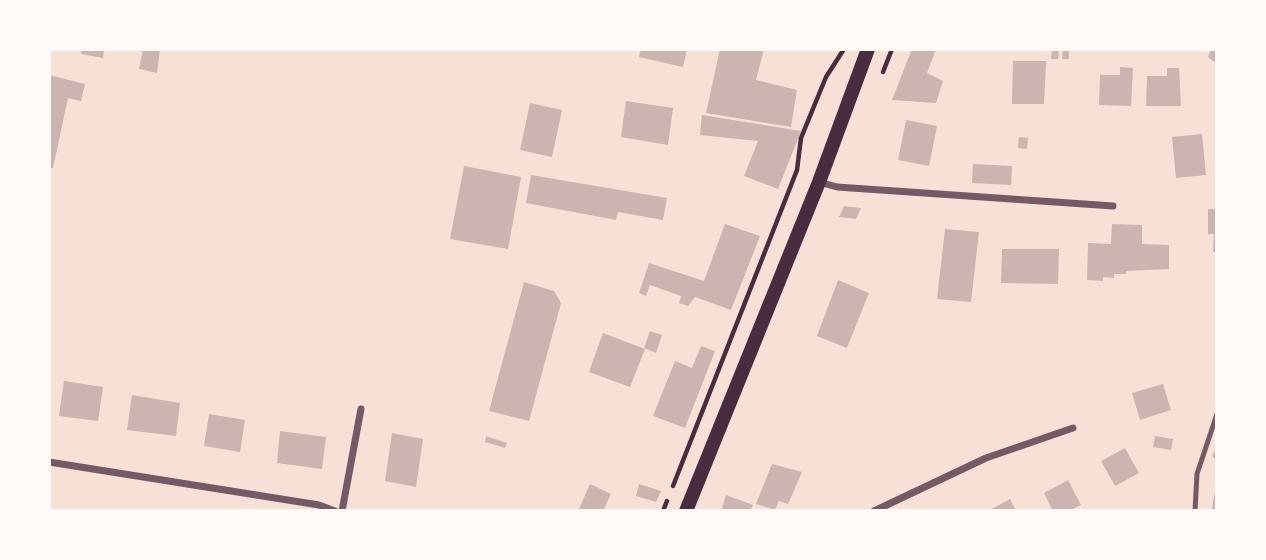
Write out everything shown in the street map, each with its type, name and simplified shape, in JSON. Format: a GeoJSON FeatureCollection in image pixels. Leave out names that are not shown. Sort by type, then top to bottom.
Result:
{"type":"FeatureCollection","features":[{"type":"Feature","properties":{"kind":"main road"},"geometry":{"type":"LineString","coordinates":[[686,511],[819,182],[868,49]]}},
{"type":"Feature","properties":{"kind":"street"},"geometry":{"type":"LineString","coordinates":[[819,182],[837,187],[1113,206]]}},
{"type":"Feature","properties":{"kind":"street"},"geometry":{"type":"LineString","coordinates":[[342,511],[361,408]]}},
{"type":"Feature","properties":{"kind":"street"},"geometry":{"type":"LineString","coordinates":[[874,511],[986,458],[1073,428]]}},
{"type":"Feature","properties":{"kind":"street"},"geometry":{"type":"LineString","coordinates":[[49,462],[319,505],[335,511]]}},
{"type":"Feature","properties":{"kind":"lane"},"geometry":{"type":"LineString","coordinates":[[1195,511],[1197,474],[1217,414]]}},
{"type":"Feature","properties":{"kind":"path"},"geometry":{"type":"LineString","coordinates":[[663,511],[797,170],[801,138],[825,77],[844,49]]}},
{"type":"Feature","properties":{"kind":"building"},"geometry":{"type":"Polygon","coordinates":[[[82,49],[104,49],[103,58],[81,54],[82,49]]]}},
{"type":"Feature","properties":{"kind":"building"},"geometry":{"type":"Polygon","coordinates":[[[143,49],[160,49],[157,73],[139,69],[143,49]]]}},
{"type":"Feature","properties":{"kind":"building"},"geometry":{"type":"Polygon","coordinates":[[[641,49],[687,49],[683,67],[639,57],[641,49]]]}},
{"type":"Feature","properties":{"kind":"building"},"geometry":{"type":"Polygon","coordinates":[[[720,49],[764,49],[756,80],[797,90],[791,127],[706,113],[720,49]]]}},
{"type":"Feature","properties":{"kind":"building"},"geometry":{"type":"Polygon","coordinates":[[[912,49],[936,49],[927,73],[943,81],[936,103],[892,100],[912,49]]]}},
{"type":"Feature","properties":{"kind":"building"},"geometry":{"type":"Polygon","coordinates":[[[1052,49],[1059,49],[1058,59],[1051,59],[1052,49]]]}},
{"type":"Feature","properties":{"kind":"building"},"geometry":{"type":"Polygon","coordinates":[[[1063,49],[1069,49],[1069,59],[1062,59],[1063,49]]]}},
{"type":"Feature","properties":{"kind":"building"},"geometry":{"type":"Polygon","coordinates":[[[1212,49],[1217,49],[1217,64],[1208,57],[1212,49]]]}},
{"type":"Feature","properties":{"kind":"building"},"geometry":{"type":"Polygon","coordinates":[[[1013,61],[1046,61],[1044,104],[1012,104],[1013,61]]]}},
{"type":"Feature","properties":{"kind":"building"},"geometry":{"type":"Polygon","coordinates":[[[1120,67],[1133,68],[1131,106],[1099,105],[1100,75],[1120,75],[1120,67]]]}},
{"type":"Feature","properties":{"kind":"building"},"geometry":{"type":"Polygon","coordinates":[[[1167,68],[1179,68],[1181,106],[1146,106],[1147,76],[1167,76],[1167,68]]]}},
{"type":"Feature","properties":{"kind":"building"},"geometry":{"type":"Polygon","coordinates":[[[49,75],[85,84],[81,101],[68,98],[53,168],[49,167],[49,75]]]}},
{"type":"Feature","properties":{"kind":"building"},"geometry":{"type":"Polygon","coordinates":[[[626,101],[673,108],[668,145],[621,137],[626,101]]]}},
{"type":"Feature","properties":{"kind":"building"},"geometry":{"type":"Polygon","coordinates":[[[530,103],[562,110],[552,157],[520,150],[530,103]]]}},
{"type":"Feature","properties":{"kind":"building"},"geometry":{"type":"Polygon","coordinates":[[[702,115],[801,131],[778,189],[744,176],[758,141],[700,135],[702,115]]]}},
{"type":"Feature","properties":{"kind":"building"},"geometry":{"type":"Polygon","coordinates":[[[906,120],[937,126],[929,166],[898,160],[906,120]]]}},
{"type":"Feature","properties":{"kind":"building"},"geometry":{"type":"Polygon","coordinates":[[[1202,134],[1206,175],[1176,178],[1172,137],[1202,134]]]}},
{"type":"Feature","properties":{"kind":"building"},"geometry":{"type":"Polygon","coordinates":[[[1019,137],[1028,138],[1027,149],[1018,148],[1019,137]]]}},
{"type":"Feature","properties":{"kind":"building"},"geometry":{"type":"Polygon","coordinates":[[[973,164],[1012,166],[1011,185],[972,183],[973,164]]]}},
{"type":"Feature","properties":{"kind":"building"},"geometry":{"type":"Polygon","coordinates":[[[464,166],[521,177],[508,249],[450,239],[464,166]]]}},
{"type":"Feature","properties":{"kind":"building"},"geometry":{"type":"Polygon","coordinates":[[[531,175],[667,198],[663,220],[618,212],[616,220],[526,203],[531,175]]]}},
{"type":"Feature","properties":{"kind":"building"},"geometry":{"type":"Polygon","coordinates":[[[844,206],[861,208],[856,219],[839,217],[844,206]]]}},
{"type":"Feature","properties":{"kind":"building"},"geometry":{"type":"Polygon","coordinates":[[[1208,209],[1217,209],[1217,252],[1213,252],[1214,234],[1208,234],[1208,209]]]}},
{"type":"Feature","properties":{"kind":"building"},"geometry":{"type":"Polygon","coordinates":[[[725,224],[760,236],[731,310],[695,297],[688,306],[679,303],[681,296],[650,285],[646,296],[639,293],[649,263],[704,281],[725,224]]]}},
{"type":"Feature","properties":{"kind":"building"},"geometry":{"type":"Polygon","coordinates":[[[1112,224],[1142,225],[1142,244],[1169,245],[1169,269],[1126,271],[1126,274],[1114,274],[1114,278],[1103,277],[1103,281],[1087,280],[1088,243],[1111,244],[1112,224]]]}},
{"type":"Feature","properties":{"kind":"building"},"geometry":{"type":"Polygon","coordinates":[[[945,229],[979,232],[971,302],[937,299],[945,229]]]}},
{"type":"Feature","properties":{"kind":"building"},"geometry":{"type":"Polygon","coordinates":[[[1002,249],[1059,249],[1058,284],[1001,283],[1002,249]]]}},
{"type":"Feature","properties":{"kind":"building"},"geometry":{"type":"Polygon","coordinates":[[[838,280],[869,293],[847,348],[817,336],[838,280]]]}},
{"type":"Feature","properties":{"kind":"building"},"geometry":{"type":"Polygon","coordinates":[[[524,282],[554,291],[561,303],[529,421],[489,411],[524,282]]]}},
{"type":"Feature","properties":{"kind":"building"},"geometry":{"type":"Polygon","coordinates":[[[650,331],[662,335],[656,353],[644,348],[650,331]]]}},
{"type":"Feature","properties":{"kind":"building"},"geometry":{"type":"Polygon","coordinates":[[[603,333],[645,349],[630,387],[589,372],[603,333]]]}},
{"type":"Feature","properties":{"kind":"building"},"geometry":{"type":"Polygon","coordinates":[[[701,346],[715,351],[685,428],[653,416],[675,361],[692,368],[701,346]]]}},
{"type":"Feature","properties":{"kind":"building"},"geometry":{"type":"Polygon","coordinates":[[[64,381],[103,387],[98,421],[59,416],[64,381]]]}},
{"type":"Feature","properties":{"kind":"building"},"geometry":{"type":"Polygon","coordinates":[[[1163,384],[1171,410],[1140,420],[1132,393],[1163,384]]]}},
{"type":"Feature","properties":{"kind":"building"},"geometry":{"type":"Polygon","coordinates":[[[132,395],[180,403],[176,436],[127,430],[132,395]]]}},
{"type":"Feature","properties":{"kind":"building"},"geometry":{"type":"Polygon","coordinates":[[[209,414],[245,420],[240,452],[204,446],[209,414]]]}},
{"type":"Feature","properties":{"kind":"building"},"geometry":{"type":"Polygon","coordinates":[[[280,431],[326,437],[322,469],[277,463],[280,431]]]}},
{"type":"Feature","properties":{"kind":"building"},"geometry":{"type":"Polygon","coordinates":[[[392,433],[423,439],[416,487],[385,481],[392,433]]]}},
{"type":"Feature","properties":{"kind":"building"},"geometry":{"type":"Polygon","coordinates":[[[486,436],[507,443],[505,448],[485,442],[486,436]]]}},
{"type":"Feature","properties":{"kind":"building"},"geometry":{"type":"Polygon","coordinates":[[[1155,436],[1173,439],[1171,450],[1153,447],[1155,436]]]}},
{"type":"Feature","properties":{"kind":"building"},"geometry":{"type":"Polygon","coordinates":[[[1217,447],[1217,461],[1212,456],[1217,447]]]}},
{"type":"Feature","properties":{"kind":"building"},"geometry":{"type":"Polygon","coordinates":[[[1125,448],[1139,473],[1115,486],[1101,461],[1125,448]]]}},
{"type":"Feature","properties":{"kind":"building"},"geometry":{"type":"Polygon","coordinates":[[[772,464],[802,472],[788,504],[779,501],[775,510],[756,504],[772,464]]]}},
{"type":"Feature","properties":{"kind":"building"},"geometry":{"type":"Polygon","coordinates":[[[1068,480],[1081,505],[1068,511],[1053,511],[1044,493],[1068,480]]]}},
{"type":"Feature","properties":{"kind":"building"},"geometry":{"type":"Polygon","coordinates":[[[590,484],[611,494],[603,511],[578,511],[590,484]]]}},
{"type":"Feature","properties":{"kind":"building"},"geometry":{"type":"Polygon","coordinates":[[[639,484],[661,491],[656,502],[636,496],[639,484]]]}},
{"type":"Feature","properties":{"kind":"building"},"geometry":{"type":"Polygon","coordinates":[[[1216,488],[1217,511],[1212,511],[1213,501],[1216,488]]]}},
{"type":"Feature","properties":{"kind":"building"},"geometry":{"type":"Polygon","coordinates":[[[726,495],[753,505],[750,511],[721,511],[726,495]]]}},
{"type":"Feature","properties":{"kind":"building"},"geometry":{"type":"Polygon","coordinates":[[[1010,499],[1016,511],[988,511],[1010,499]]]}}]}
